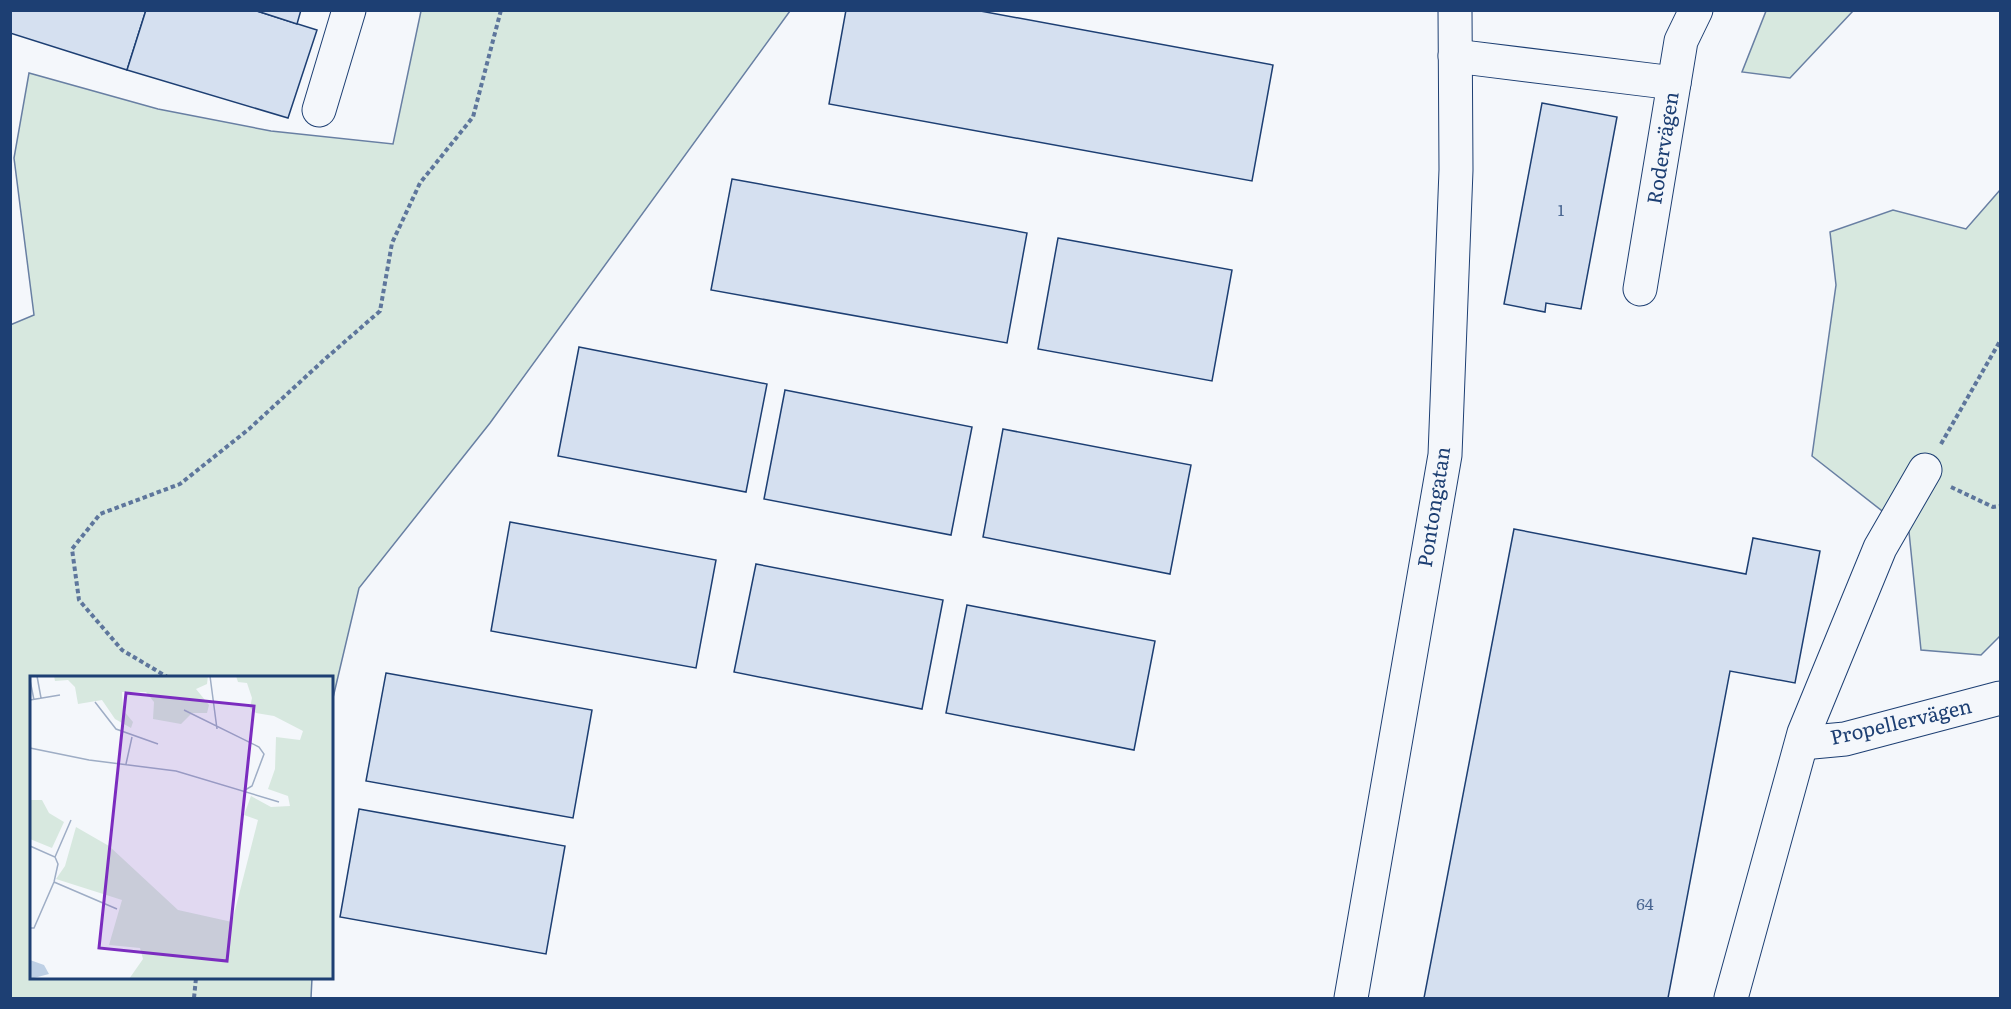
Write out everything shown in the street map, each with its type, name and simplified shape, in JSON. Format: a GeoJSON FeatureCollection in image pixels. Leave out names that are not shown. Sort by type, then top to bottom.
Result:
{"type":"FeatureCollection","features":[{"type":"Feature","properties":{"kind":"street"},"geometry":{"type":"LineString","coordinates":[[319,110],[349,10]]}},
{"type":"Feature","properties":{"kind":"street","name":"Pontongatan"},"geometry":{"type":"LineString","coordinates":[[1352,999],[1445,455],[1456,170],[1455,10]]}},
{"type":"Feature","properties":{"kind":"street","name":"Rodervägen"},"geometry":{"type":"LineString","coordinates":[[1640,289],[1681,41],[1696,10]]}},
{"type":"Feature","properties":{"kind":"street"},"geometry":{"type":"LineString","coordinates":[[1455,56],[1674,82]]}},
{"type":"Feature","properties":{"kind":"street"},"geometry":{"type":"LineString","coordinates":[[1731,999],[1804,733],[1880,548],[1925,470]]}},
{"type":"Feature","properties":{"kind":"street","name":"Propellervägen"},"geometry":{"type":"LineString","coordinates":[[1802,743],[1845,739],[2001,698]]}},
{"type":"Feature","properties":{"kind":"path"},"geometry":{"type":"LineString","coordinates":[[166,676],[122,650],[79,600],[72,549],[100,514],[180,484],[249,429],[380,311],[392,243],[420,183],[473,117],[501,10]]}},
{"type":"Feature","properties":{"kind":"path"},"geometry":{"type":"LineString","coordinates":[[2001,341],[1925,470],[1944,484],[1993,507],[2001,506]]}},
{"type":"Feature","properties":{"kind":"path"},"geometry":{"type":"LineString","coordinates":[[194,999],[196,979]]}},
{"type":"Feature","properties":{"kind":"shaded area"},"geometry":{"type":"Polygon","coordinates":[[[1766,10],[1853,11],[1790,78],[1742,72],[1766,10]]]}},
{"type":"Feature","properties":{"kind":"shaded area"},"geometry":{"type":"Polygon","coordinates":[[[421,11],[790,11],[490,423],[359,588],[333,698],[333,676],[30,676],[30,979],[312,979],[311,998],[11,998],[10,325],[34,315],[14,158],[29,73],[158,109],[271,131],[393,144],[421,11]]]}},
{"type":"Feature","properties":{"kind":"shaded area"},"geometry":{"type":"Polygon","coordinates":[[[2000,190],[2000,636],[1981,655],[1921,650],[1909,532],[1812,456],[1836,285],[1830,232],[1893,210],[1966,229],[2000,190]]]}},
{"type":"Feature","properties":{"kind":"building"},"geometry":{"type":"Polygon","coordinates":[[[10,10],[146,10],[127,70],[10,33],[10,10]]]}},
{"type":"Feature","properties":{"kind":"building"},"geometry":{"type":"Polygon","coordinates":[[[146,10],[253,10],[317,30],[288,118],[127,70],[146,10]]]}},
{"type":"Feature","properties":{"kind":"building"},"geometry":{"type":"Polygon","coordinates":[[[254,10],[301,10],[297,24],[254,10]]]}},
{"type":"Feature","properties":{"kind":"building"},"geometry":{"type":"Polygon","coordinates":[[[846,10],[975,10],[1273,65],[1252,181],[829,104],[846,10]]]}},
{"type":"Feature","properties":{"kind":"building"},"geometry":{"type":"Polygon","coordinates":[[[1542,103],[1617,117],[1581,309],[1546,303],[1545,312],[1504,304],[1542,103]]]}},
{"type":"Feature","properties":{"kind":"building"},"geometry":{"type":"Polygon","coordinates":[[[732,179],[1027,233],[1007,343],[711,290],[732,179]]]}},
{"type":"Feature","properties":{"kind":"building"},"geometry":{"type":"Polygon","coordinates":[[[1058,238],[1232,270],[1212,381],[1038,349],[1058,238]]]}},
{"type":"Feature","properties":{"kind":"building"},"geometry":{"type":"Polygon","coordinates":[[[579,347],[767,384],[746,492],[558,456],[579,347]]]}},
{"type":"Feature","properties":{"kind":"building"},"geometry":{"type":"Polygon","coordinates":[[[785,390],[972,427],[951,535],[764,499],[785,390]]]}},
{"type":"Feature","properties":{"kind":"building"},"geometry":{"type":"Polygon","coordinates":[[[1003,429],[1191,465],[1170,574],[983,537],[1003,429]]]}},
{"type":"Feature","properties":{"kind":"building"},"geometry":{"type":"Polygon","coordinates":[[[510,522],[716,560],[696,668],[491,631],[510,522]]]}},
{"type":"Feature","properties":{"kind":"building"},"geometry":{"type":"Polygon","coordinates":[[[1514,529],[1746,574],[1753,538],[1820,551],[1795,683],[1730,671],[1668,998],[1424,998],[1514,529]]]}},
{"type":"Feature","properties":{"kind":"building"},"geometry":{"type":"Polygon","coordinates":[[[756,564],[943,600],[922,709],[734,672],[756,564]]]}},
{"type":"Feature","properties":{"kind":"building"},"geometry":{"type":"Polygon","coordinates":[[[967,605],[1155,641],[1134,750],[946,713],[967,605]]]}},
{"type":"Feature","properties":{"kind":"building"},"geometry":{"type":"Polygon","coordinates":[[[386,673],[592,710],[573,818],[366,781],[386,673]]]}},
{"type":"Feature","properties":{"kind":"building"},"geometry":{"type":"Polygon","coordinates":[[[359,809],[565,846],[546,954],[340,917],[359,809]]]}}]}
